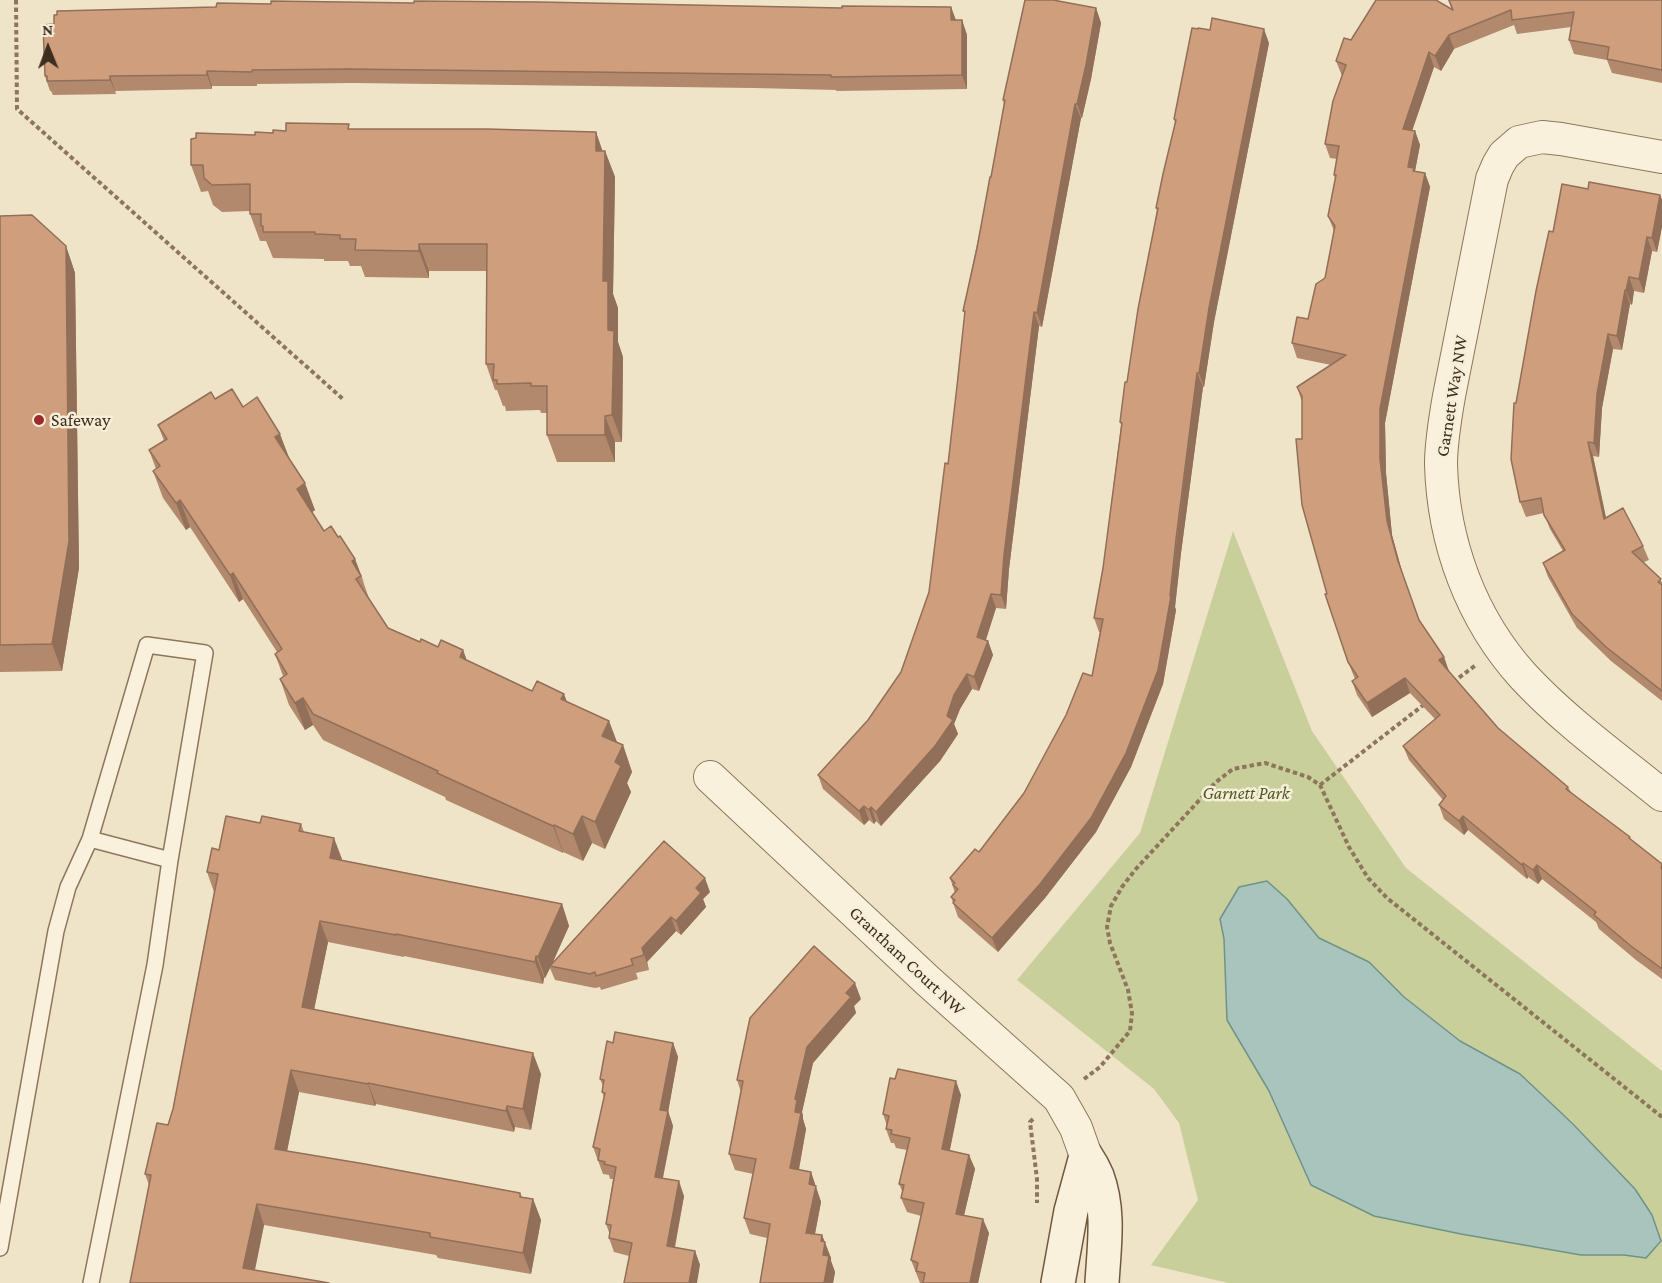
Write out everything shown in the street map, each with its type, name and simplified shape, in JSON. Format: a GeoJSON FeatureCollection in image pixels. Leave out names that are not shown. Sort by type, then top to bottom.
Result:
{"type":"FeatureCollection","features":[{"type":"Feature","properties":{"kind":"street","name":"Garnett Way NW"},"geometry":{"type":"LineString","coordinates":[[1662,157],[1542,137],[1519,142],[1504,155],[1492,179],[1449,396],[1443,430],[1441,463],[1449,526],[1465,585],[1500,646],[1522,675],[1553,706],[1662,795]]}},
{"type":"Feature","properties":{"kind":"street","name":"Grantham Court NW"},"geometry":{"type":"LineString","coordinates":[[710,777],[928,981],[1059,1098],[1076,1128],[1086,1156],[1097,1175],[1103,1197],[1106,1222],[1102,1283]]}},
{"type":"Feature","properties":{"kind":"street"},"geometry":{"type":"LineString","coordinates":[[1058,1283],[1071,1211],[1086,1156]]}},
{"type":"Feature","properties":{"kind":"lane"},"geometry":{"type":"LineString","coordinates":[[0,1248],[56,931],[68,887],[90,839],[147,645],[205,653],[170,860],[155,965],[91,1283]]}},
{"type":"Feature","properties":{"kind":"lane"},"geometry":{"type":"LineString","coordinates":[[90,839],[170,860]]}},
{"type":"Feature","properties":{"kind":"path"},"geometry":{"type":"LineString","coordinates":[[16,0],[17,109],[344,400]]}},
{"type":"Feature","properties":{"kind":"path"},"geometry":{"type":"LineString","coordinates":[[1446,688],[1500,646]]}},
{"type":"Feature","properties":{"kind":"path"},"geometry":{"type":"LineString","coordinates":[[1320,785],[1428,702]]}},
{"type":"Feature","properties":{"kind":"path"},"geometry":{"type":"LineString","coordinates":[[1037,1210],[1030,1122],[1100,1067],[1130,1031],[1132,1013],[1128,990],[1110,943],[1107,927],[1111,906],[1135,870],[1216,782],[1233,769],[1265,763],[1308,777],[1320,785],[1349,847],[1368,878],[1387,898],[1662,1117]]}},
{"type":"Feature","properties":{"kind":"green space","name":"Garnett Park"},"geometry":{"type":"Polygon","coordinates":[[[1233,531],[1312,731],[1406,868],[1662,1071],[1662,1283],[1228,1283],[1151,1265],[1198,1200],[1179,1123],[1154,1089],[1017,980],[1140,833],[1233,531]],[[1287,899],[1220,919],[1224,939],[1227,1020],[1269,1091],[1311,1185],[1374,1216],[1581,1255],[1624,1255],[1646,1258],[1635,1189],[1574,1124],[1520,1074],[1460,1041],[1404,997],[1369,962],[1319,938],[1287,899]]]}},
{"type":"Feature","properties":{"kind":"water"},"geometry":{"type":"Polygon","coordinates":[[[1267,881],[1287,899],[1319,938],[1369,962],[1404,997],[1460,1041],[1520,1074],[1573,1124],[1635,1189],[1652,1215],[1661,1241],[1646,1258],[1624,1255],[1581,1255],[1374,1216],[1311,1185],[1269,1091],[1227,1020],[1224,939],[1220,919],[1239,887],[1267,881]]]}},
{"type":"Feature","properties":{"kind":"building"},"geometry":{"type":"Polygon","coordinates":[[[1025,0],[1053,0],[1096,8],[1086,65],[1077,104],[1075,104],[1037,313],[1034,312],[1001,595],[991,594],[977,637],[988,641],[974,677],[967,674],[954,695],[947,716],[953,720],[935,746],[876,812],[871,807],[869,810],[864,806],[859,811],[818,775],[868,720],[901,672],[929,592],[945,463],[948,464],[965,311],[963,311],[991,177],[1005,100],[1003,100],[1025,0]]]}},
{"type":"Feature","properties":{"kind":"building"},"geometry":{"type":"Polygon","coordinates":[[[1376,0],[1436,0],[1453,10],[1449,0],[1662,0],[1662,70],[1607,59],[1609,47],[1569,40],[1574,12],[1512,20],[1511,10],[1449,35],[1435,56],[1429,52],[1403,129],[1415,131],[1408,167],[1414,168],[1413,171],[1425,173],[1380,409],[1380,459],[1387,521],[1398,561],[1419,620],[1444,657],[1439,660],[1498,728],[1568,787],[1566,789],[1662,864],[1662,969],[1631,946],[1594,915],[1596,912],[1537,865],[1533,870],[1523,863],[1522,865],[1463,816],[1459,821],[1439,805],[1446,796],[1403,746],[1440,715],[1405,678],[1367,703],[1352,681],[1358,677],[1348,662],[1325,594],[1327,594],[1302,505],[1296,439],[1302,439],[1302,396],[1297,387],[1346,355],[1292,343],[1297,317],[1308,319],[1316,284],[1325,278],[1335,226],[1328,216],[1339,146],[1325,144],[1333,101],[1346,65],[1336,61],[1344,38],[1351,40],[1376,0]]]}},
{"type":"Feature","properties":{"kind":"building"},"geometry":{"type":"Polygon","coordinates":[[[271,1],[539,2],[842,8],[842,6],[951,7],[951,20],[962,20],[962,75],[831,77],[831,75],[348,69],[207,71],[207,75],[110,76],[110,80],[47,81],[47,76],[45,76],[43,25],[54,24],[54,15],[57,15],[57,11],[216,7],[217,3],[271,4],[271,1]]]}},
{"type":"Feature","properties":{"kind":"building"},"geometry":{"type":"Polygon","coordinates":[[[1212,18],[1264,29],[1209,308],[1199,373],[1197,373],[1171,596],[1158,670],[1126,753],[1091,818],[1040,884],[992,938],[953,903],[955,900],[951,897],[958,889],[950,878],[975,849],[979,852],[1024,793],[1066,715],[1083,673],[1092,676],[1103,619],[1094,618],[1103,568],[1122,423],[1120,422],[1125,382],[1127,382],[1138,309],[1158,208],[1156,208],[1176,120],[1174,119],[1192,28],[1210,30],[1212,18]]]}},
{"type":"Feature","properties":{"kind":"building"},"geometry":{"type":"Polygon","coordinates":[[[286,123],[349,124],[348,129],[596,132],[596,151],[605,151],[603,281],[608,281],[608,330],[614,331],[612,415],[605,416],[605,435],[547,435],[547,386],[531,386],[531,383],[497,384],[497,380],[493,380],[494,364],[486,364],[487,244],[419,244],[419,251],[355,250],[356,239],[340,239],[340,235],[315,234],[315,232],[263,232],[261,214],[250,214],[250,184],[212,185],[204,178],[203,165],[191,165],[191,139],[196,138],[196,133],[255,135],[255,132],[273,133],[273,130],[286,131],[286,123]]]}},
{"type":"Feature","properties":{"kind":"building"},"geometry":{"type":"Polygon","coordinates":[[[1589,182],[1660,195],[1652,238],[1647,237],[1639,279],[1629,277],[1617,336],[1608,334],[1597,394],[1594,443],[1588,442],[1604,519],[1623,508],[1643,546],[1632,552],[1661,579],[1658,582],[1662,585],[1662,691],[1606,647],[1572,614],[1543,563],[1565,550],[1544,515],[1541,498],[1520,502],[1511,459],[1514,403],[1516,403],[1549,231],[1553,232],[1562,184],[1588,189],[1589,182]]]}},
{"type":"Feature","properties":{"kind":"building","name":"Safeway"},"geometry":{"type":"Polygon","coordinates":[[[32,215],[66,246],[69,541],[52,644],[0,645],[0,216],[32,215]]]}},
{"type":"Feature","properties":{"kind":"building"},"geometry":{"type":"Polygon","coordinates":[[[232,389],[243,407],[257,397],[280,434],[275,437],[305,483],[297,489],[324,531],[331,526],[338,537],[340,536],[355,559],[352,561],[361,576],[356,579],[388,628],[438,647],[441,640],[463,650],[460,657],[532,691],[537,681],[564,694],[561,699],[609,721],[602,736],[623,745],[615,762],[621,766],[595,822],[582,816],[573,834],[313,714],[303,698],[295,703],[280,679],[287,674],[275,654],[282,649],[233,573],[230,575],[180,500],[176,503],[153,471],[160,466],[149,450],[167,439],[158,425],[211,392],[215,399],[232,389]]]}},
{"type":"Feature","properties":{"kind":"building"},"geometry":{"type":"Polygon","coordinates":[[[226,816],[260,823],[262,816],[301,824],[299,831],[334,838],[330,858],[562,904],[535,962],[320,921],[302,1007],[533,1053],[523,1109],[507,1106],[506,1111],[291,1070],[275,1149],[520,1193],[520,1197],[533,1199],[523,1253],[430,1237],[430,1233],[257,1204],[243,1268],[329,1283],[130,1283],[151,1175],[145,1174],[157,1123],[168,1125],[173,1109],[218,874],[207,872],[212,848],[219,850],[226,816]]]}},
{"type":"Feature","properties":{"kind":"building"},"geometry":{"type":"Polygon","coordinates":[[[664,841],[705,878],[696,888],[701,893],[676,921],[671,917],[642,948],[644,955],[631,959],[633,965],[596,976],[595,972],[590,974],[550,966],[664,841]]]}},
{"type":"Feature","properties":{"kind":"building"},"geometry":{"type":"Polygon","coordinates":[[[814,946],[855,983],[846,993],[851,997],[807,1047],[795,1099],[797,1100],[795,1112],[801,1113],[790,1168],[811,1172],[809,1184],[816,1186],[806,1233],[822,1235],[821,1241],[825,1242],[823,1255],[829,1256],[824,1283],[760,1283],[770,1224],[744,1218],[756,1159],[729,1154],[743,1081],[737,1080],[750,1018],[814,946]]]}},
{"type":"Feature","properties":{"kind":"building"},"geometry":{"type":"Polygon","coordinates":[[[615,1032],[673,1043],[660,1110],[668,1111],[655,1177],[679,1181],[667,1246],[695,1251],[689,1283],[624,1283],[632,1243],[609,1238],[611,1225],[606,1224],[616,1167],[598,1160],[600,1149],[593,1147],[605,1093],[602,1092],[604,1080],[600,1079],[607,1041],[613,1043],[615,1032]]]}},
{"type":"Feature","properties":{"kind":"building"},"geometry":{"type":"Polygon","coordinates":[[[898,1069],[956,1081],[942,1149],[969,1155],[956,1214],[983,1219],[970,1283],[923,1283],[925,1273],[916,1271],[918,1263],[911,1260],[924,1203],[901,1198],[904,1185],[899,1184],[910,1138],[891,1134],[892,1130],[886,1129],[889,1116],[883,1114],[890,1078],[895,1079],[898,1069]]]}},
{"type":"Feature","properties":{"kind":"place","name":"Safeway"},"geometry":{"type":"Point","coordinates":[39,420]}}]}
